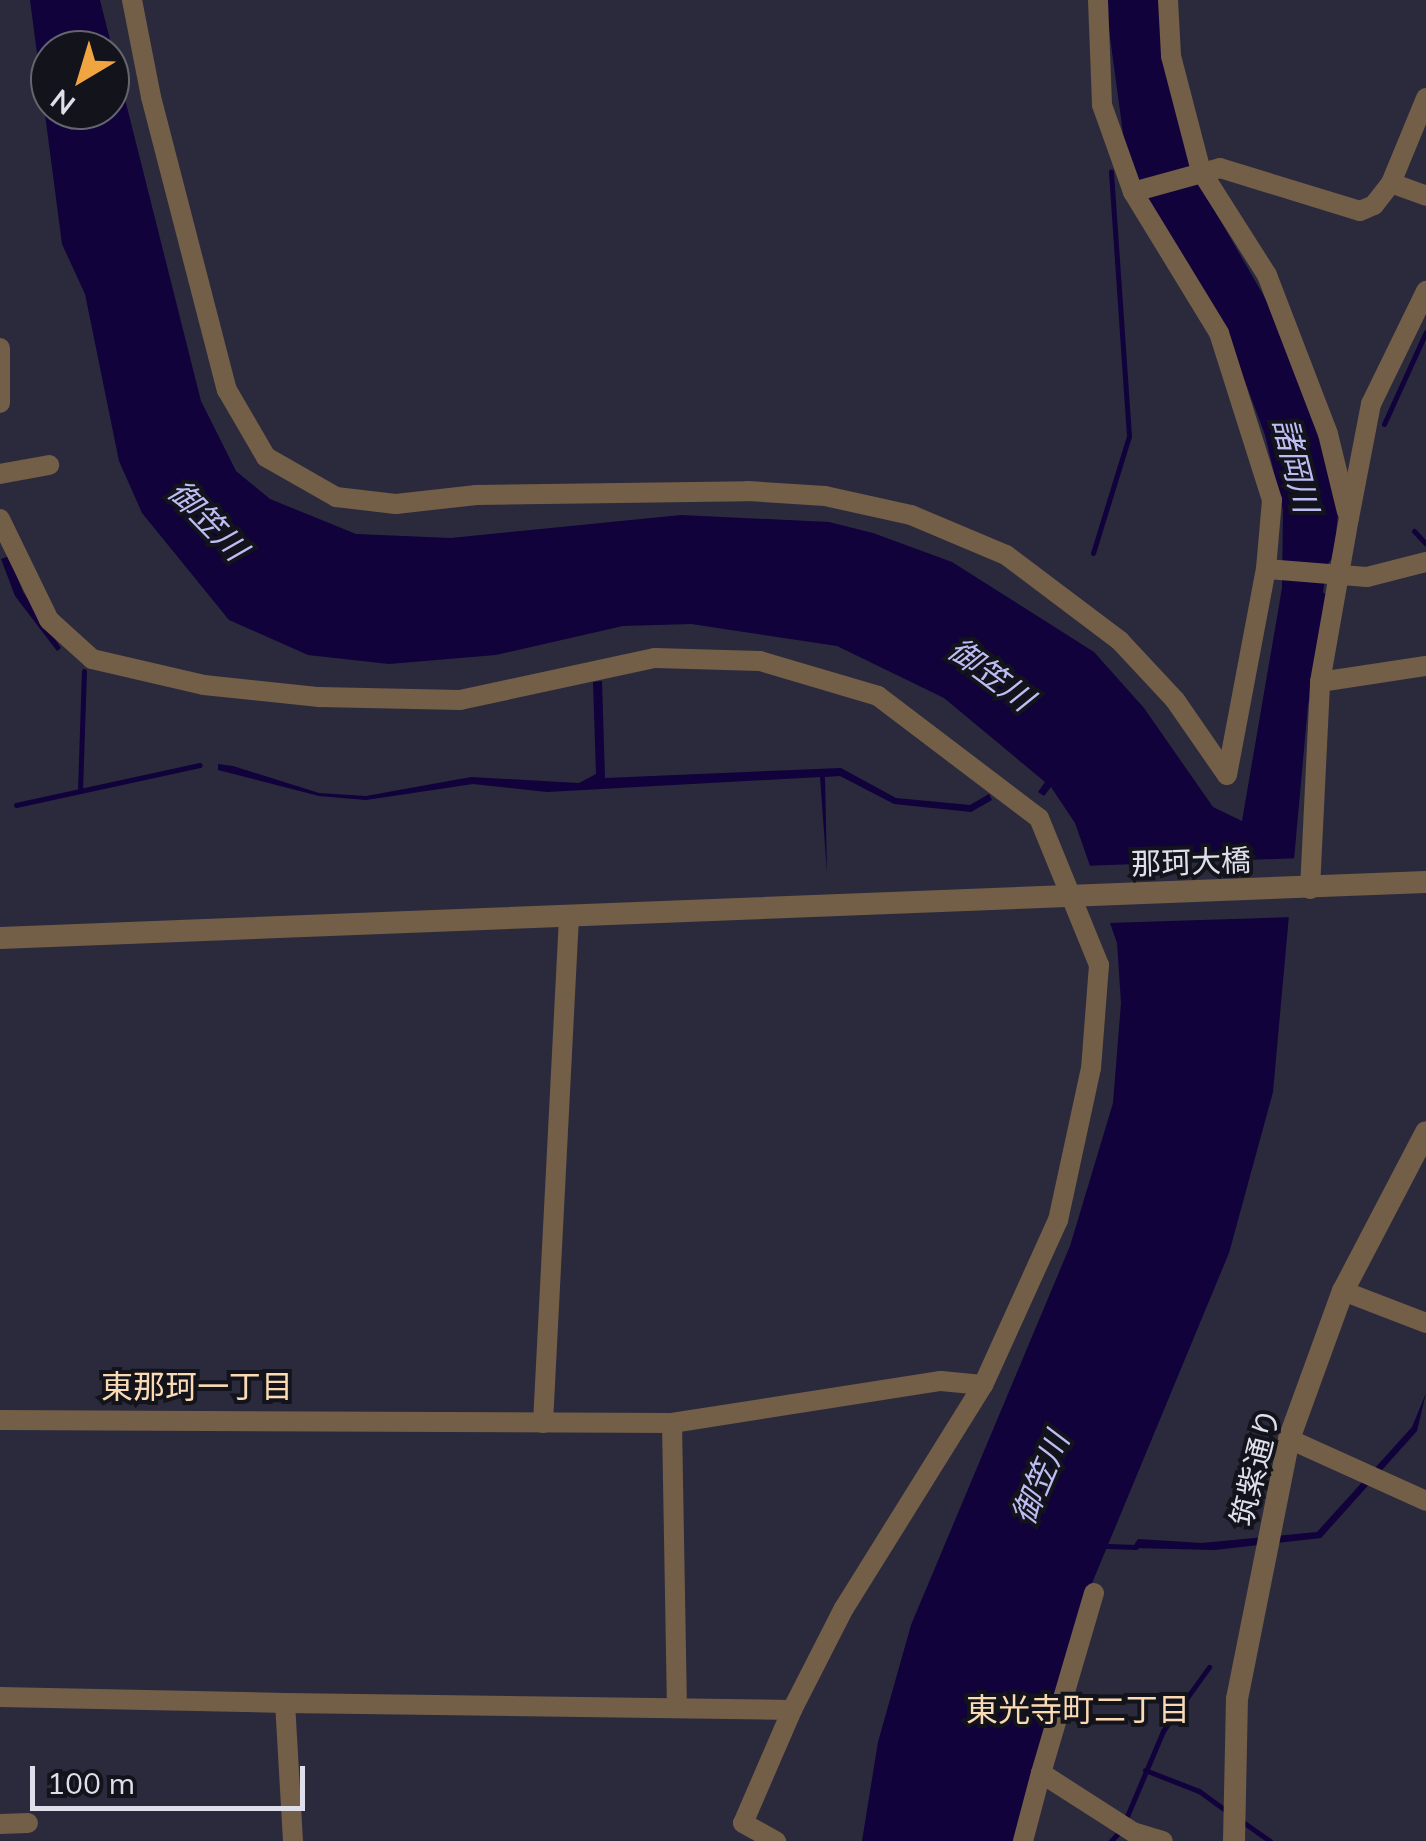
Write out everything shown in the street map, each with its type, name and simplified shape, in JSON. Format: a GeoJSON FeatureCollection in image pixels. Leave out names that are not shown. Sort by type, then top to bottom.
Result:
{"type":"FeatureCollection","features":[{"type":"Feature","properties":{"kind":"street"},"geometry":{"type":"LineString","coordinates":[[132,0],[150,97],[227,390],[266,458],[336,497],[396,504],[476,496],[748,491],[826,496],[911,515],[1006,555],[1120,641],[1175,700],[1227,775],[1271,570],[1272,500],[1219,333],[1133,192],[1102,105],[1098,0]]}},
{"type":"Feature","properties":{"kind":"street"},"geometry":{"type":"LineString","coordinates":[[1168,0],[1172,56],[1202,171],[1267,275],[1328,434],[1349,518]]}},
{"type":"Feature","properties":{"kind":"street"},"geometry":{"type":"LineString","coordinates":[[1133,192],[1220,168],[1360,210],[1374,205],[1391,183],[1426,98]]}},
{"type":"Feature","properties":{"kind":"street"},"geometry":{"type":"LineString","coordinates":[[1391,183],[1426,196]]}},
{"type":"Feature","properties":{"kind":"street"},"geometry":{"type":"LineString","coordinates":[[1310,888],[1320,682],[1371,404],[1426,291]]}},
{"type":"Feature","properties":{"kind":"street"},"geometry":{"type":"LineString","coordinates":[[0,348],[0,403]]}},
{"type":"Feature","properties":{"kind":"street"},"geometry":{"type":"LineString","coordinates":[[0,474],[49,466]]}},
{"type":"Feature","properties":{"kind":"street"},"geometry":{"type":"LineString","coordinates":[[0,520],[48,620],[75,650],[204,685],[319,697],[460,700],[600,666],[692,658],[760,662],[878,696],[1040,818],[1099,966],[1091,1068],[1058,1220],[983,1385],[844,1608],[792,1710],[743,1823],[776,1841]]}},
{"type":"Feature","properties":{"kind":"street"},"geometry":{"type":"LineString","coordinates":[[1271,570],[1338,576],[1426,562]]}},
{"type":"Feature","properties":{"kind":"street"},"geometry":{"type":"LineString","coordinates":[[1320,682],[1426,666]]}},
{"type":"Feature","properties":{"kind":"street","name":"那珂大橋"},"geometry":{"type":"LineString","coordinates":[[0,938],[1426,882]]}},
{"type":"Feature","properties":{"kind":"street"},"geometry":{"type":"LineString","coordinates":[[543,1423],[569,916]]}},
{"type":"Feature","properties":{"kind":"street","name":"筑紫通り"},"geometry":{"type":"LineString","coordinates":[[1234,1841],[1237,1699],[1290,1439],[1343,1290],[1426,1132]]}},
{"type":"Feature","properties":{"kind":"street"},"geometry":{"type":"LineString","coordinates":[[1343,1290],[1426,1323]]}},
{"type":"Feature","properties":{"kind":"street"},"geometry":{"type":"LineString","coordinates":[[0,1420],[672,1423],[941,1381],[983,1385]]}},
{"type":"Feature","properties":{"kind":"street"},"geometry":{"type":"LineString","coordinates":[[672,1423],[677,1708]]}},
{"type":"Feature","properties":{"kind":"street"},"geometry":{"type":"LineString","coordinates":[[1290,1439],[1426,1501]]}},
{"type":"Feature","properties":{"kind":"street"},"geometry":{"type":"LineString","coordinates":[[1022,1841],[1094,1593]]}},
{"type":"Feature","properties":{"kind":"street"},"geometry":{"type":"LineString","coordinates":[[0,1697],[792,1710]]}},
{"type":"Feature","properties":{"kind":"street"},"geometry":{"type":"LineString","coordinates":[[285,1704],[293,1841]]}},
{"type":"Feature","properties":{"kind":"street"},"geometry":{"type":"LineString","coordinates":[[1041,1773],[1133,1832],[1163,1841]]}},
{"type":"Feature","properties":{"kind":"street"},"geometry":{"type":"LineString","coordinates":[[0,1824],[28,1823]]}},
{"type":"Feature","properties":{"kind":"water"},"geometry":{"type":"Polygon","coordinates":[[[30,0],[100,0],[108,30],[34,30],[30,0]]]}},
{"type":"Feature","properties":{"kind":"water"},"geometry":{"type":"Polygon","coordinates":[[[1105,0],[1160,0],[1204,192],[1273,312],[1316,418],[1338,512],[1334,556],[1327,565],[1323,592],[1330,599],[1308,705],[1273,1092],[1229,1253],[1078,1617],[1018,1841],[862,1841],[878,1742],[911,1625],[1070,1246],[1113,1103],[1121,1003],[1117,943],[1075,823],[1051,787],[1044,796],[1038,792],[1045,782],[944,698],[837,646],[691,624],[623,626],[496,655],[389,664],[308,655],[229,620],[142,513],[119,461],[85,294],[62,244],[47,130],[130,130],[130,119],[201,401],[236,471],[270,499],[356,534],[451,538],[681,515],[829,522],[873,533],[952,562],[1094,652],[1144,708],[1213,807],[1242,821],[1282,588],[1283,510],[1265,435],[1224,325],[1149,210],[1125,148],[1105,0]]]}},
{"type":"Feature","properties":{"kind":"water"},"geometry":{"type":"Polygon","coordinates":[[[9,556],[23,592],[61,648],[57,651],[15,596],[1,559],[9,556]]]}},
{"type":"Feature","properties":{"kind":"water"},"geometry":{"type":"Polygon","coordinates":[[[602,681],[605,778],[841,768],[896,798],[970,805],[989,794],[992,800],[971,812],[894,804],[840,776],[825,777],[827,873],[820,777],[547,792],[473,784],[366,800],[319,796],[218,770],[218,764],[233,766],[319,793],[366,796],[471,777],[579,783],[596,774],[593,682],[602,681]]]}},
{"type":"Feature","properties":{"kind":"water"},"geometry":{"type":"Polygon","coordinates":[[[1426,1393],[1417,1431],[1321,1538],[1215,1550],[1132,1548],[1138,1539],[1202,1543],[1317,1532],[1412,1427],[1426,1393]]]}},
{"type":"Feature","properties":{"kind":"pier"},"geometry":{"type":"Polygon","coordinates":[[[1301,858],[1293,917],[1108,923],[1082,866],[1301,858]]]}},
{"type":"Feature","properties":{"kind":"waterway"},"geometry":{"type":"LineString","coordinates":[[1093,553],[1129,436],[1111,172]]}},
{"type":"Feature","properties":{"kind":"waterway"},"geometry":{"type":"LineString","coordinates":[[1384,424],[1426,332]]}},
{"type":"Feature","properties":{"kind":"waterway"},"geometry":{"type":"LineString","coordinates":[[1414,531],[1426,544]]}},
{"type":"Feature","properties":{"kind":"waterway"},"geometry":{"type":"LineString","coordinates":[[80,791],[84,671]]}},
{"type":"Feature","properties":{"kind":"waterway"},"geometry":{"type":"LineString","coordinates":[[16,805],[200,765]]}},
{"type":"Feature","properties":{"kind":"waterway"},"geometry":{"type":"LineString","coordinates":[[1107,1546],[1136,1547]]}},
{"type":"Feature","properties":{"kind":"waterway"},"geometry":{"type":"LineString","coordinates":[[1125,1821],[1163,1731],[1209,1667]]}},
{"type":"Feature","properties":{"kind":"waterway"},"geometry":{"type":"LineString","coordinates":[[1145,1770],[1199,1791],[1227,1811]]}},
{"type":"Feature","properties":{"kind":"waterway"},"geometry":{"type":"LineString","coordinates":[[1240,1820],[1270,1841]]}},
{"type":"Feature","properties":{"kind":"waterway"},"geometry":{"type":"LineString","coordinates":[[1111,1841],[1120,1831]]}},
{"type":"Feature","properties":{"kind":"district","name":"東那珂一丁目"},"geometry":{"type":"Point","coordinates":[197,1386]}},
{"type":"Feature","properties":{"kind":"district","name":"東光寺町二丁目"},"geometry":{"type":"Point","coordinates":[1078,1709]}},
{"type":"Feature","properties":{"kind":"water label","name":"諸岡川"},"geometry":{"type":"Point","coordinates":[1296,465]}},
{"type":"Feature","properties":{"kind":"water label","name":"御笠川"},"geometry":{"type":"Point","coordinates":[208,520]}},
{"type":"Feature","properties":{"kind":"water label","name":"御笠川"},"geometry":{"type":"Point","coordinates":[991,674]}},
{"type":"Feature","properties":{"kind":"water label","name":"御笠川"},"geometry":{"type":"Point","coordinates":[1040,1478]}}]}
